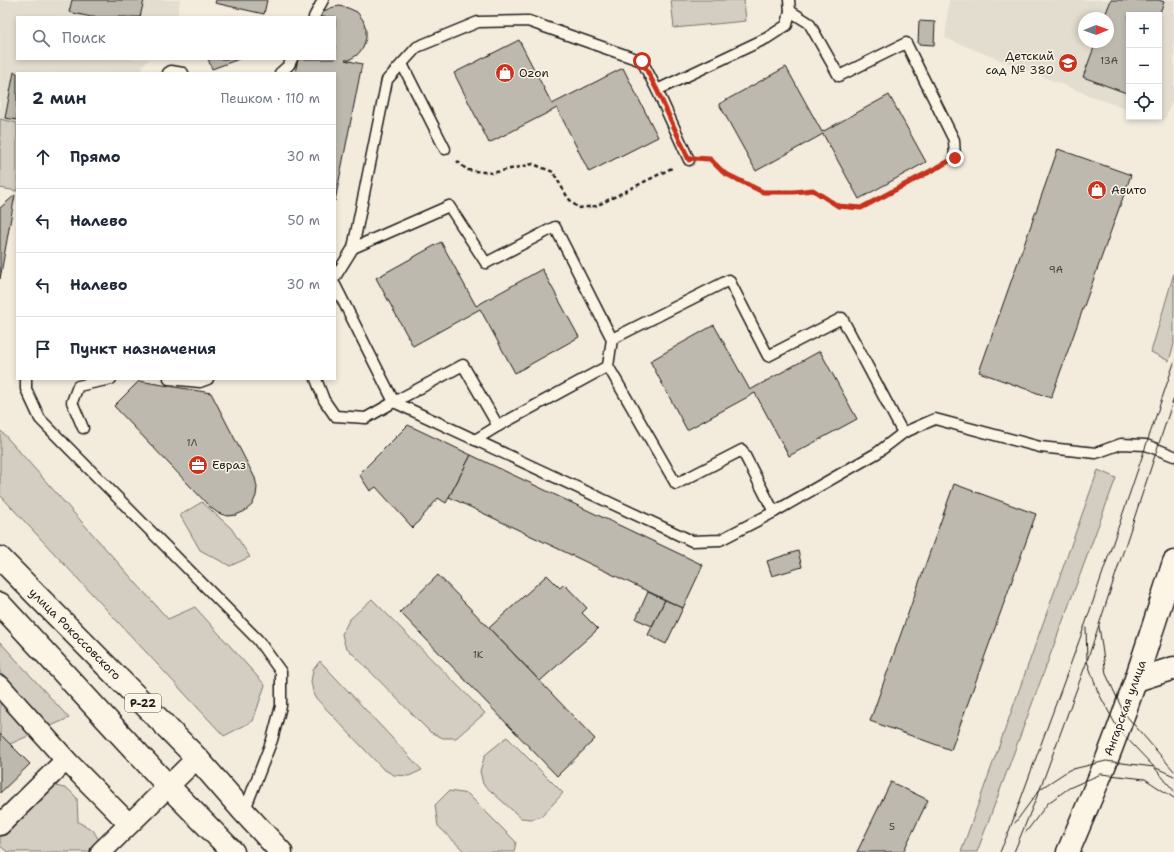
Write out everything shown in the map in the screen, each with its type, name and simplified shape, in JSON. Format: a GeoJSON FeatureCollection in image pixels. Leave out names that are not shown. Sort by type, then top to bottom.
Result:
{"type":"FeatureCollection","features":[{"type":"Feature","properties":{"kind":"main road","name":"улица Рокоссовского"},"geometry":{"type":"LineString","coordinates":[[0,558],[197,758],[281,852]]}},
{"type":"Feature","properties":{"kind":"main road","name":"Ангарская улица"},"geometry":{"type":"LineString","coordinates":[[1068,852],[1101,774],[1136,680],[1174,562]]}},
{"type":"Feature","properties":{"kind":"main road"},"geometry":{"type":"LineString","coordinates":[[0,604],[168,786],[233,852]]}},
{"type":"Feature","properties":{"kind":"main road"},"geometry":{"type":"LineString","coordinates":[[1136,680],[1174,668]]}},
{"type":"Feature","properties":{"kind":"street"},"geometry":{"type":"LineString","coordinates":[[0,686],[66,760],[129,824]]}},
{"type":"Feature","properties":{"kind":"street"},"geometry":{"type":"LineString","coordinates":[[101,852],[197,758]]}},
{"type":"Feature","properties":{"kind":"street"},"geometry":{"type":"LineString","coordinates":[[0,825],[66,760]]}},
{"type":"Feature","properties":{"kind":"lane"},"geometry":{"type":"LineString","coordinates":[[315,16],[323,0]]}},
{"type":"Feature","properties":{"kind":"lane"},"geometry":{"type":"LineString","coordinates":[[657,90],[767,38],[787,25],[790,11],[789,0]]}},
{"type":"Feature","properties":{"kind":"lane"},"geometry":{"type":"LineString","coordinates":[[790,11],[809,23],[839,76],[906,43],[954,140],[955,158]]}},
{"type":"Feature","properties":{"kind":"lane"},"geometry":{"type":"LineString","coordinates":[[336,275],[353,248],[387,80],[417,47],[478,22],[528,21],[642,61],[689,160]]}},
{"type":"Feature","properties":{"kind":"lane"},"geometry":{"type":"LineString","coordinates":[[281,72],[291,60]]}},
{"type":"Feature","properties":{"kind":"lane"},"geometry":{"type":"LineString","coordinates":[[402,64],[445,149]]}},
{"type":"Feature","properties":{"kind":"lane"},"geometry":{"type":"LineString","coordinates":[[353,248],[449,206],[486,263],[555,227],[612,339],[608,366],[676,484],[742,450],[774,512]]}},
{"type":"Feature","properties":{"kind":"lane"},"geometry":{"type":"LineString","coordinates":[[612,339],[729,280],[768,356],[842,318],[903,432]]}},
{"type":"Feature","properties":{"kind":"lane"},"geometry":{"type":"LineString","coordinates":[[336,287],[394,402],[692,541],[720,540],[774,512],[877,453],[903,432],[935,419],[1040,447],[1096,453],[1121,444],[1146,445],[1174,456]]}},
{"type":"Feature","properties":{"kind":"lane"},"geometry":{"type":"LineString","coordinates":[[316,380],[324,400],[335,416],[366,418],[463,365],[498,426]]}},
{"type":"Feature","properties":{"kind":"lane"},"geometry":{"type":"LineString","coordinates":[[475,440],[608,366]]}},
{"type":"Feature","properties":{"kind":"lane"},"geometry":{"type":"LineString","coordinates":[[26,380],[26,389],[40,419],[258,640],[281,672],[281,706],[272,740],[244,812]]}},
{"type":"Feature","properties":{"kind":"lane"},"geometry":{"type":"LineString","coordinates":[[83,428],[72,402],[78,386],[106,380]]}},
{"type":"Feature","properties":{"kind":"lane"},"geometry":{"type":"LineString","coordinates":[[179,380],[200,382],[205,380]]}},
{"type":"Feature","properties":{"kind":"path"},"geometry":{"type":"LineString","coordinates":[[445,149],[467,170],[492,173],[533,164],[553,172],[568,198],[578,208],[596,206],[693,158],[710,159],[724,173],[763,192],[794,192],[813,190],[838,206],[861,208],[955,158]]}},
{"type":"Feature","properties":{"kind":"shaded area"},"geometry":{"type":"Polygon","coordinates":[[[0,0],[180,0],[177,16],[16,16],[16,60],[148,60],[143,65],[142,72],[16,72],[16,177],[0,173],[0,0]]]}},
{"type":"Feature","properties":{"kind":"shaded area"},"geometry":{"type":"Polygon","coordinates":[[[671,0],[744,0],[746,21],[674,28],[671,0]]]}},
{"type":"Feature","properties":{"kind":"shaded area","name":"Детский сад № 380"},"geometry":{"type":"Polygon","coordinates":[[[949,0],[1174,0],[1174,96],[1164,121],[1161,120],[1162,12],[1126,12],[1126,108],[1109,103],[945,38],[949,0]]]}},
{"type":"Feature","properties":{"kind":"shaded area"},"geometry":{"type":"Polygon","coordinates":[[[0,119],[16,123],[16,191],[0,188],[0,119]]]}},
{"type":"Feature","properties":{"kind":"shaded area"},"geometry":{"type":"Polygon","coordinates":[[[1174,273],[1174,344],[1169,361],[1151,352],[1174,273]]]}},
{"type":"Feature","properties":{"kind":"shaded area"},"geometry":{"type":"Polygon","coordinates":[[[0,431],[168,619],[195,607],[265,685],[253,721],[224,736],[0,495],[0,431]]]}},
{"type":"Feature","properties":{"kind":"shaded area"},"geometry":{"type":"Polygon","coordinates":[[[1098,470],[1116,478],[977,852],[961,852],[1098,470]]]}},
{"type":"Feature","properties":{"kind":"shaded area"},"geometry":{"type":"Polygon","coordinates":[[[202,502],[231,528],[250,557],[230,566],[200,550],[180,515],[202,502]]]}},
{"type":"Feature","properties":{"kind":"shaded area"},"geometry":{"type":"Polygon","coordinates":[[[372,599],[485,713],[456,738],[443,738],[430,732],[345,646],[342,634],[349,620],[372,599]]]}},
{"type":"Feature","properties":{"kind":"shaded area"},"geometry":{"type":"Polygon","coordinates":[[[0,642],[69,718],[10,744],[0,734],[0,642]]]}},
{"type":"Feature","properties":{"kind":"shaded area"},"geometry":{"type":"Polygon","coordinates":[[[320,661],[422,770],[409,776],[394,775],[383,769],[314,696],[311,682],[313,670],[320,661]]]}},
{"type":"Feature","properties":{"kind":"shaded area"},"geometry":{"type":"Polygon","coordinates":[[[507,737],[563,793],[542,816],[532,819],[521,818],[483,784],[480,771],[485,755],[507,737]]]}},
{"type":"Feature","properties":{"kind":"shaded area"},"geometry":{"type":"Polygon","coordinates":[[[48,784],[68,789],[77,798],[78,822],[93,830],[106,852],[8,852],[0,846],[0,824],[48,784]]]}},
{"type":"Feature","properties":{"kind":"shaded area"},"geometry":{"type":"Polygon","coordinates":[[[449,791],[468,794],[516,842],[514,852],[465,852],[438,826],[435,805],[449,791]]]}},
{"type":"Feature","properties":{"kind":"building"},"geometry":{"type":"Polygon","coordinates":[[[72,0],[144,0],[140,16],[87,16],[69,12],[72,0]]]}},
{"type":"Feature","properties":{"kind":"building"},"geometry":{"type":"Polygon","coordinates":[[[216,0],[267,0],[264,14],[215,3],[216,0]]]}},
{"type":"Feature","properties":{"kind":"building"},"geometry":{"type":"Polygon","coordinates":[[[1111,0],[1159,0],[1164,2],[1160,12],[1126,12],[1126,93],[1083,77],[1094,48],[1114,48],[1114,12],[1106,12],[1111,0]]]}},
{"type":"Feature","properties":{"kind":"building"},"geometry":{"type":"Polygon","coordinates":[[[339,6],[357,12],[363,20],[366,29],[366,38],[363,48],[357,55],[349,60],[345,60],[362,64],[336,196],[336,72],[295,72],[298,60],[336,60],[336,16],[318,16],[330,8],[339,6]]]}},
{"type":"Feature","properties":{"kind":"building"},"geometry":{"type":"Polygon","coordinates":[[[919,21],[935,22],[934,45],[918,44],[919,21]]]}},
{"type":"Feature","properties":{"kind":"building"},"geometry":{"type":"Polygon","coordinates":[[[519,40],[552,104],[623,68],[658,137],[589,172],[557,108],[489,143],[454,73],[519,40]]]}},
{"type":"Feature","properties":{"kind":"building"},"geometry":{"type":"Polygon","coordinates":[[[208,60],[236,60],[212,69],[208,60]]]}},
{"type":"Feature","properties":{"kind":"building"},"geometry":{"type":"Polygon","coordinates":[[[786,67],[822,132],[889,95],[926,162],[859,199],[823,134],[756,171],[719,104],[786,67]]]}},
{"type":"Feature","properties":{"kind":"building"},"geometry":{"type":"Polygon","coordinates":[[[14,72],[16,73],[16,120],[5,118],[14,72]]]}},
{"type":"Feature","properties":{"kind":"building"},"geometry":{"type":"Polygon","coordinates":[[[1058,149],[1131,175],[1051,398],[979,372],[1058,149]]]}},
{"type":"Feature","properties":{"kind":"building"},"geometry":{"type":"Polygon","coordinates":[[[15,195],[0,279],[0,208],[15,195]]]}},
{"type":"Feature","properties":{"kind":"building"},"geometry":{"type":"Polygon","coordinates":[[[441,242],[476,306],[542,269],[579,337],[515,373],[480,309],[413,346],[376,278],[441,242]]]}},
{"type":"Feature","properties":{"kind":"building"},"geometry":{"type":"Polygon","coordinates":[[[714,325],[750,390],[820,351],[857,419],[789,456],[755,393],[687,430],[650,361],[714,325]]]}},
{"type":"Feature","properties":{"kind":"building"},"geometry":{"type":"Polygon","coordinates":[[[139,381],[211,393],[255,478],[257,487],[256,496],[252,505],[245,511],[236,515],[227,516],[218,513],[210,507],[114,406],[139,381]]]}},
{"type":"Feature","properties":{"kind":"building"},"geometry":{"type":"Polygon","coordinates":[[[408,425],[471,455],[446,503],[438,498],[413,528],[376,487],[370,491],[359,474],[408,425]]]}},
{"type":"Feature","properties":{"kind":"building"},"geometry":{"type":"Polygon","coordinates":[[[471,455],[703,565],[683,608],[449,497],[471,455]]]}},
{"type":"Feature","properties":{"kind":"building"},"geometry":{"type":"Polygon","coordinates":[[[954,484],[1036,514],[951,750],[870,721],[954,484]]]}},
{"type":"Feature","properties":{"kind":"building"},"geometry":{"type":"Polygon","coordinates":[[[798,551],[802,567],[772,576],[767,561],[798,551]]]}},
{"type":"Feature","properties":{"kind":"building"},"geometry":{"type":"Polygon","coordinates":[[[438,575],[595,739],[557,776],[400,612],[438,575]]]}},
{"type":"Feature","properties":{"kind":"building"},"geometry":{"type":"Polygon","coordinates":[[[547,575],[560,588],[564,584],[587,608],[582,613],[598,629],[540,681],[489,628],[547,575]]]}},
{"type":"Feature","properties":{"kind":"building"},"geometry":{"type":"Polygon","coordinates":[[[648,592],[665,600],[652,626],[636,619],[648,592]]]}},
{"type":"Feature","properties":{"kind":"building"},"geometry":{"type":"Polygon","coordinates":[[[665,600],[683,608],[666,644],[648,635],[665,600]]]}},
{"type":"Feature","properties":{"kind":"building"},"geometry":{"type":"Polygon","coordinates":[[[0,734],[30,764],[0,793],[0,734]]]}},
{"type":"Feature","properties":{"kind":"building"},"geometry":{"type":"Polygon","coordinates":[[[891,782],[928,800],[903,852],[857,852],[891,782]]]}},
{"type":"Feature","properties":{"kind":"tram line"},"geometry":{"type":"LineString","coordinates":[[1000,852],[1086,622],[1174,363]]}},
{"type":"Feature","properties":{"kind":"tram line"},"geometry":{"type":"LineString","coordinates":[[1014,852],[1040,789],[1087,661],[1174,398]]}},
{"type":"Feature","properties":{"kind":"tram line"},"geometry":{"type":"LineString","coordinates":[[1099,626],[1106,674],[1124,713],[1174,771]]}},
{"type":"Feature","properties":{"kind":"tram line"},"geometry":{"type":"LineString","coordinates":[[1086,628],[1087,661],[1098,692],[1118,729],[1154,767],[1174,791]]}},
{"type":"Feature","properties":{"kind":"tram line"},"geometry":{"type":"LineString","coordinates":[[1015,823],[1040,789],[1069,770],[1106,761],[1154,767],[1174,776]]}},
{"type":"Feature","properties":{"kind":"tram line"},"geometry":{"type":"LineString","coordinates":[[1026,832],[1048,803],[1069,788],[1101,774],[1145,779],[1174,798]]}},
{"type":"Feature","properties":{"kind":"place","name":"Детский сад № 380"},"geometry":{"type":"Point","coordinates":[1068,63]}},
{"type":"Feature","properties":{"kind":"place","name":"Ozon"},"geometry":{"type":"Point","coordinates":[505,73]}},
{"type":"Feature","properties":{"kind":"place","name":"Авито"},"geometry":{"type":"Point","coordinates":[1097,190]}},
{"type":"Feature","properties":{"kind":"place","name":"Евраз"},"geometry":{"type":"Point","coordinates":[198,465]}},
{"type":"Feature","properties":{"kind":"route"},"geometry":{"type":"LineString","coordinates":[[642,61],[689,160],[693,158],[710,159],[724,173],[763,192],[794,192],[813,190],[838,206],[861,208],[955,158]]}}]}
